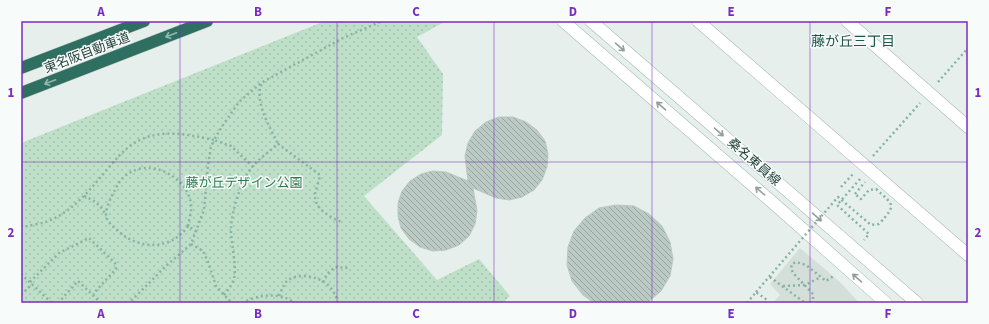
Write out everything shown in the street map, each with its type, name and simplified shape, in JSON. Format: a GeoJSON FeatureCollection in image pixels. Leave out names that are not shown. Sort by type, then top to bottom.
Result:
{"type":"FeatureCollection","features":[{"type":"Feature","properties":{"kind":"highway","name":"東名阪自動車道"},"geometry":{"type":"LineString","coordinates":[[21,68],[144,21]]}},
{"type":"Feature","properties":{"kind":"highway","name":"東名阪自動車道"},"geometry":{"type":"LineString","coordinates":[[21,93],[207,21]]}},
{"type":"Feature","properties":{"kind":"main road","name":"桑名東員線"},"geometry":{"type":"LineString","coordinates":[[563,21],[886,303]]}},
{"type":"Feature","properties":{"kind":"main road","name":"桑名東員線"},"geometry":{"type":"LineString","coordinates":[[591,21],[917,303]]}},
{"type":"Feature","properties":{"kind":"main road"},"geometry":{"type":"LineString","coordinates":[[698,21],[861,167],[968,255]]}},
{"type":"Feature","properties":{"kind":"main road"},"geometry":{"type":"LineString","coordinates":[[847,21],[968,126]]}},
{"type":"Feature","properties":{"kind":"path"},"geometry":{"type":"LineString","coordinates":[[129,303],[167,264],[191,244],[204,210],[211,147],[221,128],[239,102],[262,84],[343,38],[382,21]]}},
{"type":"Feature","properties":{"kind":"path"},"geometry":{"type":"LineString","coordinates":[[842,187],[929,93],[968,48]]}},
{"type":"Feature","properties":{"kind":"path"},"geometry":{"type":"LineString","coordinates":[[262,84],[260,95],[264,111],[278,144],[320,175],[315,195],[320,209],[343,223]]}},
{"type":"Feature","properties":{"kind":"path"},"geometry":{"type":"LineString","coordinates":[[21,226],[24,227],[47,222],[68,210],[84,196],[123,151],[142,139],[162,134],[178,133],[214,140],[231,146],[253,167]]}},
{"type":"Feature","properties":{"kind":"path"},"geometry":{"type":"LineString","coordinates":[[224,295],[234,279],[235,271],[231,228],[233,215],[243,183],[253,167],[278,144]]}},
{"type":"Feature","properties":{"kind":"path"},"geometry":{"type":"LineString","coordinates":[[861,167],[860,171],[864,174],[837,205],[869,234],[864,241]]}},
{"type":"Feature","properties":{"kind":"path"},"geometry":{"type":"LineString","coordinates":[[84,196],[100,205],[106,217],[110,224],[118,231],[133,241],[140,243],[163,243],[176,239],[188,226],[192,205],[189,195],[183,186],[174,178],[164,171],[153,168],[141,169],[125,175],[119,182],[113,193],[106,217]]}},
{"type":"Feature","properties":{"kind":"path"},"geometry":{"type":"LineString","coordinates":[[747,303],[838,197],[871,225],[875,226],[879,224],[890,212],[892,207],[891,202],[876,189],[868,190],[861,199],[855,194],[868,178]]}},
{"type":"Feature","properties":{"kind":"path"},"geometry":{"type":"LineString","coordinates":[[188,226],[196,231]]}},
{"type":"Feature","properties":{"kind":"path"},"geometry":{"type":"LineString","coordinates":[[21,295],[59,253],[89,238],[115,263],[116,269],[93,294]]}},
{"type":"Feature","properties":{"kind":"path"},"geometry":{"type":"LineString","coordinates":[[191,244],[203,251],[216,286],[232,303]]}},
{"type":"Feature","properties":{"kind":"path"},"geometry":{"type":"LineString","coordinates":[[810,303],[813,299],[813,294],[793,273],[791,268],[792,264],[796,262],[806,265],[826,280],[836,275]]}},
{"type":"Feature","properties":{"kind":"path"},"geometry":{"type":"LineString","coordinates":[[323,282],[327,274],[335,267],[348,268]]}},
{"type":"Feature","properties":{"kind":"path"},"geometry":{"type":"LineString","coordinates":[[21,274],[52,303]]}},
{"type":"Feature","properties":{"kind":"path"},"geometry":{"type":"LineString","coordinates":[[279,296],[287,281],[297,276],[306,276],[326,284],[333,291],[338,303]]}},
{"type":"Feature","properties":{"kind":"path"},"geometry":{"type":"LineString","coordinates":[[770,277],[805,303]]}},
{"type":"Feature","properties":{"kind":"path"},"geometry":{"type":"LineString","coordinates":[[782,286],[805,285],[821,277]]}},
{"type":"Feature","properties":{"kind":"path"},"geometry":{"type":"LineString","coordinates":[[58,303],[78,281],[101,303]]}},
{"type":"Feature","properties":{"kind":"path"},"geometry":{"type":"LineString","coordinates":[[756,292],[767,300],[765,303]]}},
{"type":"Feature","properties":{"kind":"path"},"geometry":{"type":"LineString","coordinates":[[242,303],[250,298],[262,296],[279,296],[294,303]]}},
{"type":"Feature","properties":{"kind":"shaded area"},"geometry":{"type":"Polygon","coordinates":[[[800,248],[841,283],[859,303],[773,303],[780,295],[770,284],[800,248]]]}},
{"type":"Feature","properties":{"kind":"green space","name":"藤が丘デザイン公園"},"geometry":{"type":"Polygon","coordinates":[[[325,21],[446,21],[417,37],[443,74],[442,135],[364,196],[437,280],[479,259],[510,296],[503,303],[21,303],[21,143],[325,21]]]}},
{"type":"Feature","properties":{"kind":"building"},"geometry":{"type":"Polygon","coordinates":[[[499,117],[513,117],[526,122],[537,130],[545,141],[548,154],[547,167],[542,180],[534,190],[522,197],[509,200],[496,198],[473,188],[477,211],[475,224],[469,236],[459,245],[446,250],[433,251],[420,247],[409,239],[401,228],[398,216],[398,203],[402,191],[410,181],[421,174],[433,171],[446,172],[468,181],[465,156],[468,143],[475,131],[486,122],[499,117]]]}},
{"type":"Feature","properties":{"kind":"building"},"geometry":{"type":"Polygon","coordinates":[[[616,205],[634,206],[649,214],[662,226],[670,242],[673,259],[670,276],[661,291],[647,303],[594,303],[583,295],[572,281],[567,265],[568,247],[574,231],[585,218],[599,208],[616,205]]]}},
{"type":"Feature","properties":{"kind":"district","name":"藤が丘三丁目"},"geometry":{"type":"Point","coordinates":[853,42]}}]}
